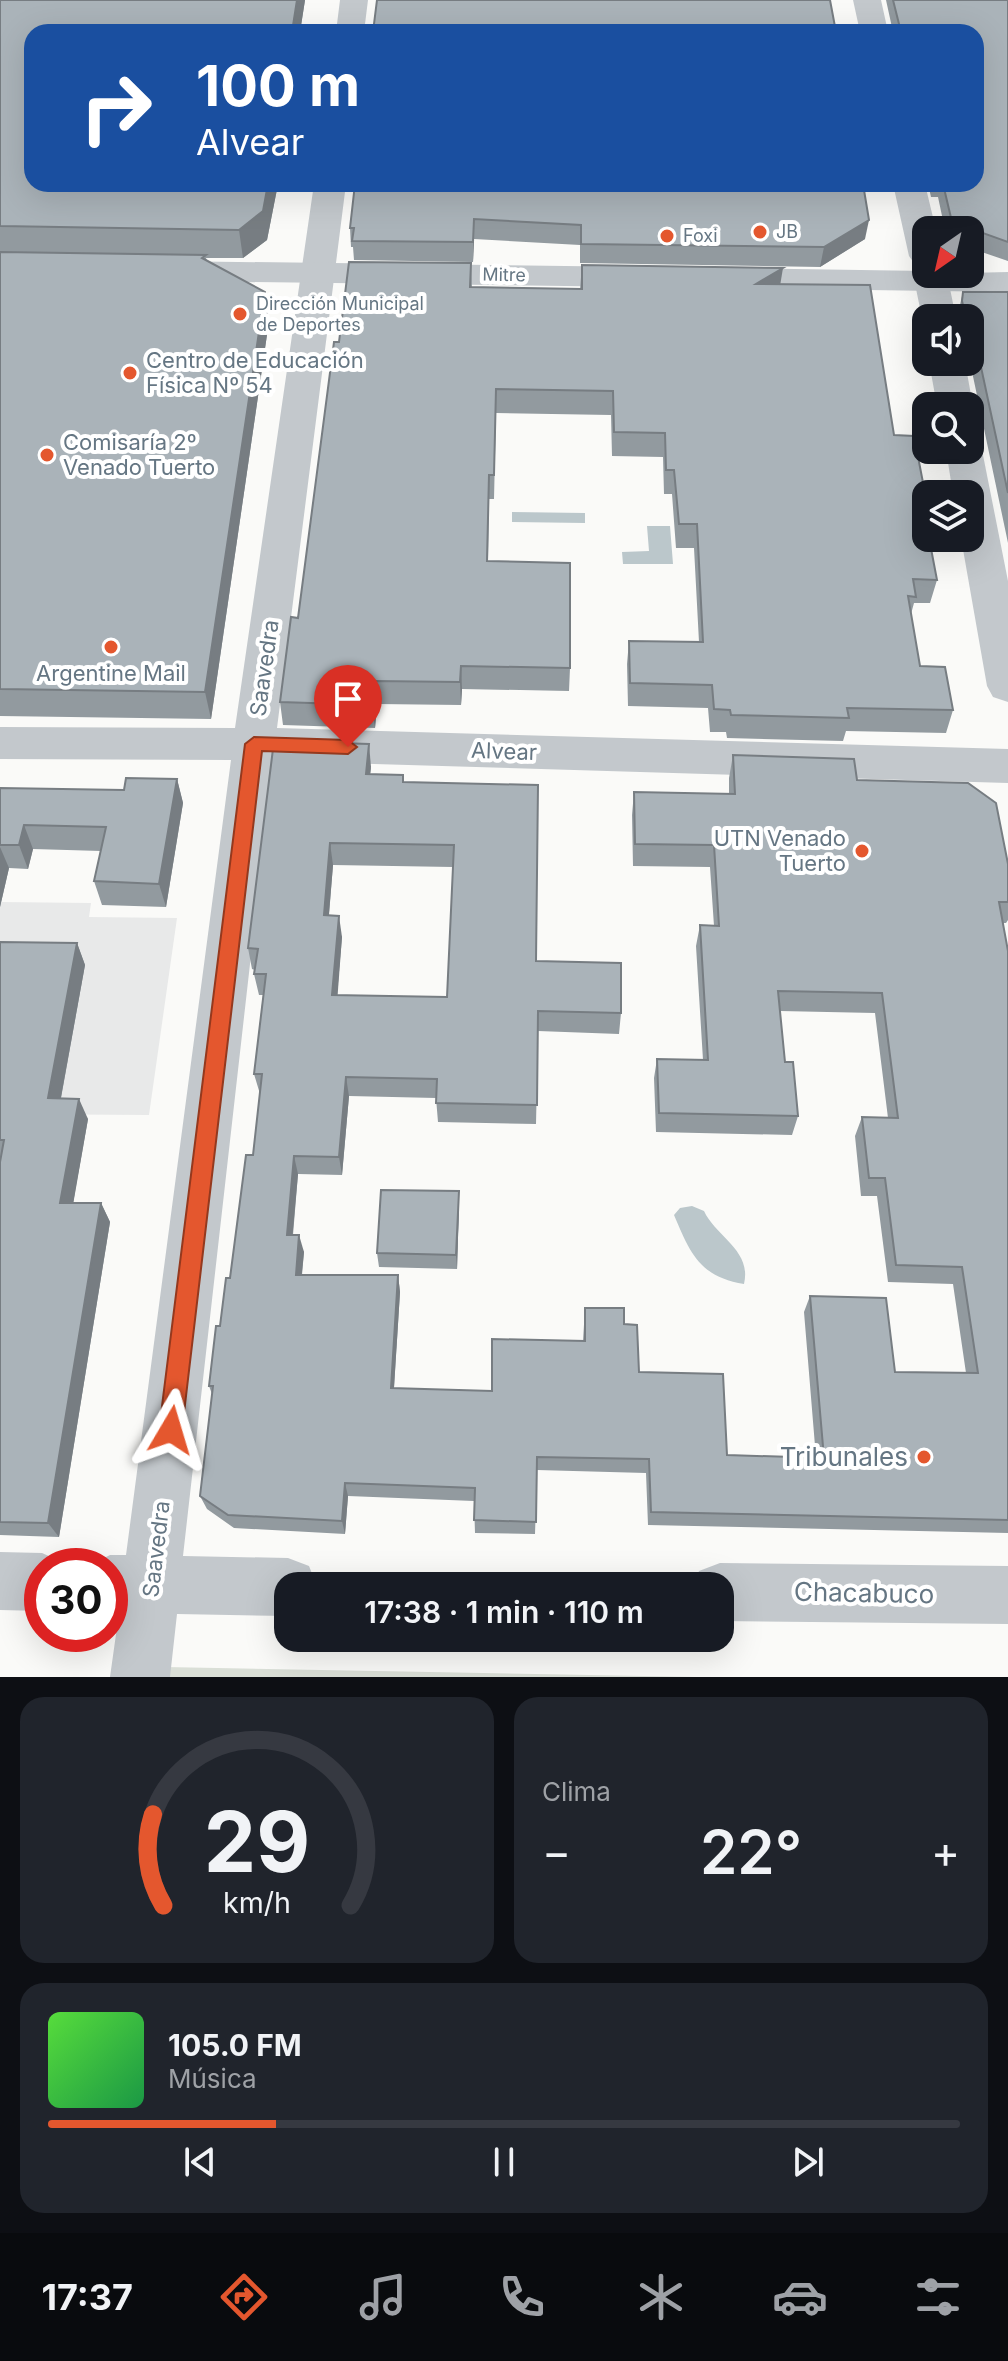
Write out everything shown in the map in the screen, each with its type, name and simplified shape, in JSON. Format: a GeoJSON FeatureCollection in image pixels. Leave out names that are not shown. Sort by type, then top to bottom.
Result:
{"type":"FeatureCollection","features":[{"type":"Feature","properties":{"kind":"street"},"geometry":{"type":"LineString","coordinates":[[351,24],[354,0]]}},
{"type":"Feature","properties":{"kind":"street"},"geometry":{"type":"LineString","coordinates":[[867,0],[872,24]]}},
{"type":"Feature","properties":{"kind":"street","name":"Saavedra"},"geometry":{"type":"LineString","coordinates":[[140,1677],[131,1585],[254,744],[329,192]]}},
{"type":"Feature","properties":{"kind":"street"},"geometry":{"type":"LineString","coordinates":[[911,192],[916,216]]}},
{"type":"Feature","properties":{"kind":"street","name":"Mitre"},"geometry":{"type":"LineString","coordinates":[[140,270],[688,278],[912,271]]}},
{"type":"Feature","properties":{"kind":"street","name":"Mitre"},"geometry":{"type":"LineString","coordinates":[[984,278],[1008,282]]}},
{"type":"Feature","properties":{"kind":"street"},"geometry":{"type":"LineString","coordinates":[[967,464],[1008,686]]}},
{"type":"Feature","properties":{"kind":"street","name":"Alvear"},"geometry":{"type":"LineString","coordinates":[[0,743],[254,744],[1008,766]]}},
{"type":"Feature","properties":{"kind":"street"},"geometry":{"type":"LineString","coordinates":[[0,1581],[24,1582]]}},
{"type":"Feature","properties":{"kind":"street"},"geometry":{"type":"LineString","coordinates":[[131,1585],[274,1587]]}},
{"type":"Feature","properties":{"kind":"street","name":"Chacabuco"},"geometry":{"type":"LineString","coordinates":[[734,1592],[1008,1595]]}},
{"type":"Feature","properties":{"kind":"shaded area"},"geometry":{"type":"Polygon","coordinates":[[[512,512],[585,513],[585,523],[512,522],[512,512]]]}},
{"type":"Feature","properties":{"kind":"shaded area"},"geometry":{"type":"Polygon","coordinates":[[[647,526],[670,526],[673,564],[623,564],[622,552],[649,551],[647,526]]]}},
{"type":"Feature","properties":{"kind":"shaded area"},"geometry":{"type":"Polygon","coordinates":[[[0,902],[91,903],[89,917],[177,918],[149,1115],[0,1114],[0,902]]]}},
{"type":"Feature","properties":{"kind":"shaded area"},"geometry":{"type":"Polygon","coordinates":[[[692,1206],[704,1211],[738,1253],[745,1272],[744,1284],[717,1276],[692,1252],[674,1215],[680,1208],[692,1206]]]}},
{"type":"Feature","properties":{"kind":"shaded area"},"geometry":{"type":"Polygon","coordinates":[[[165,1667],[697,1677],[163,1677],[165,1667]]]}},
{"type":"Feature","properties":{"kind":"building"},"geometry":{"type":"Polygon","coordinates":[[[0,0],[297,0],[293,24],[24,24],[24,192],[267,192],[263,211],[239,230],[0,226],[0,0]]]}},
{"type":"Feature","properties":{"kind":"building"},"geometry":{"type":"Polygon","coordinates":[[[377,0],[830,0],[834,24],[374,24],[377,0]]]}},
{"type":"Feature","properties":{"kind":"building"},"geometry":{"type":"Polygon","coordinates":[[[893,0],[1008,0],[1008,242],[984,233],[984,216],[951,216],[945,192],[984,192],[984,24],[899,24],[893,0]]]}},
{"type":"Feature","properties":{"kind":"building"},"geometry":{"type":"Polygon","coordinates":[[[354,192],[864,192],[869,220],[824,247],[581,244],[581,225],[474,219],[473,242],[352,241],[354,228],[350,228],[354,192]]]}},
{"type":"Feature","properties":{"kind":"building"},"geometry":{"type":"Polygon","coordinates":[[[0,252],[206,255],[202,258],[265,292],[205,692],[0,689],[0,252]]]}},
{"type":"Feature","properties":{"kind":"building"},"geometry":{"type":"Polygon","coordinates":[[[349,262],[471,263],[470,287],[582,289],[582,265],[783,268],[756,284],[870,285],[894,435],[912,436],[912,464],[919,464],[923,480],[912,480],[912,552],[932,552],[937,580],[913,579],[916,597],[908,596],[920,666],[945,667],[953,710],[847,708],[849,718],[731,715],[730,710],[714,709],[712,685],[630,683],[629,641],[703,642],[697,524],[679,524],[674,470],[666,470],[665,433],[614,432],[613,391],[496,389],[494,475],[489,475],[487,561],[570,563],[570,668],[461,666],[460,682],[375,681],[372,705],[280,702],[291,617],[298,618],[334,342],[339,342],[349,262]]]}},
{"type":"Feature","properties":{"kind":"building"},"geometry":{"type":"Polygon","coordinates":[[[963,292],[1008,292],[1008,493],[983,376],[984,304],[963,304],[963,292]]]}},
{"type":"Feature","properties":{"kind":"building"},"geometry":{"type":"Polygon","coordinates":[[[274,741],[369,744],[366,774],[403,775],[403,782],[538,785],[536,961],[621,963],[621,1013],[538,1011],[537,1105],[436,1103],[437,1079],[346,1077],[339,1157],[294,1156],[287,1235],[299,1235],[296,1275],[398,1275],[391,1388],[492,1391],[492,1339],[585,1341],[585,1308],[624,1308],[624,1324],[637,1325],[639,1372],[723,1374],[727,1455],[824,1458],[810,1296],[886,1298],[895,1372],[978,1373],[962,1267],[896,1265],[885,1178],[869,1178],[862,1117],[898,1118],[882,993],[778,991],[785,1062],[793,1062],[798,1116],[659,1113],[657,1059],[708,1060],[700,925],[719,926],[714,845],[635,844],[634,792],[735,794],[733,755],[854,759],[857,780],[968,783],[996,803],[1008,864],[1008,902],[999,902],[1008,951],[1008,1520],[651,1512],[649,1459],[537,1457],[536,1522],[474,1520],[475,1488],[345,1483],[342,1521],[228,1515],[200,1496],[213,1386],[209,1386],[216,1326],[220,1326],[226,1278],[230,1278],[246,1155],[253,1155],[262,1074],[254,1074],[266,974],[254,974],[258,949],[248,948],[274,741]],[[330,843],[324,915],[339,916],[332,995],[447,997],[454,845],[330,843]]]}},
{"type":"Feature","properties":{"kind":"building"},"geometry":{"type":"Polygon","coordinates":[[[126,778],[177,779],[159,884],[94,881],[106,827],[24,825],[19,845],[0,845],[0,788],[124,790],[126,778]]]}},
{"type":"Feature","properties":{"kind":"building"},"geometry":{"type":"Polygon","coordinates":[[[0,942],[77,943],[48,1098],[79,1099],[60,1203],[101,1203],[48,1523],[0,1522],[0,1162],[4,1140],[0,1140],[0,942]]]}},
{"type":"Feature","properties":{"kind":"building"},"geometry":{"type":"Polygon","coordinates":[[[381,1190],[459,1191],[456,1255],[377,1253],[381,1190]]]}},
{"type":"Feature","properties":{"kind":"place","name":"JB"},"geometry":{"type":"Point","coordinates":[760,232]}},
{"type":"Feature","properties":{"kind":"place","name":"Foxi"},"geometry":{"type":"Point","coordinates":[667,236]}},
{"type":"Feature","properties":{"kind":"place","name":"Dirección Municipal de Deportes"},"geometry":{"type":"Point","coordinates":[240,314]}},
{"type":"Feature","properties":{"kind":"place","name":"Centro de Educación Física Nº 54"},"geometry":{"type":"Point","coordinates":[130,373]}},
{"type":"Feature","properties":{"kind":"place","name":"Comisaría 2º Venado Tuerto"},"geometry":{"type":"Point","coordinates":[47,455]}},
{"type":"Feature","properties":{"kind":"place","name":"Argentine Mail"},"geometry":{"type":"Point","coordinates":[111,647]}},
{"type":"Feature","properties":{"kind":"place","name":"UTN Venado Tuerto"},"geometry":{"type":"Point","coordinates":[862,851]}},
{"type":"Feature","properties":{"kind":"place","name":"Tribunales"},"geometry":{"type":"Point","coordinates":[924,1457]}},
{"type":"Feature","properties":{"kind":"route"},"geometry":{"type":"LineString","coordinates":[[171,1430],[254,744],[348,747]]}}]}
